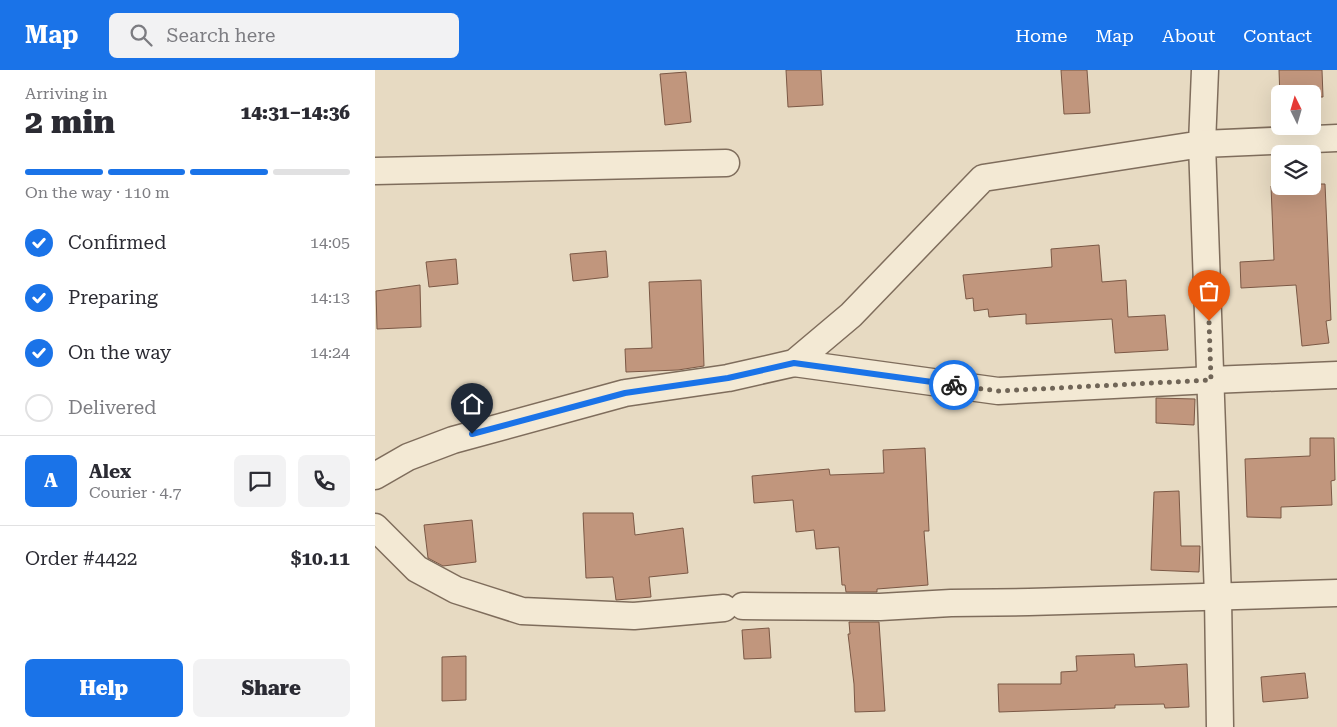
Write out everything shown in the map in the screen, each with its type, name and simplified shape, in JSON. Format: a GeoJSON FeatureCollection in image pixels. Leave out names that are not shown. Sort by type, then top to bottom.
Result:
{"type":"FeatureCollection","features":[{"type":"Feature","properties":{"kind":"street"},"geometry":{"type":"LineString","coordinates":[[1205,70],[1202,144],[1221,727]]}},
{"type":"Feature","properties":{"kind":"street"},"geometry":{"type":"LineString","coordinates":[[794,363],[851,315],[983,178],[1202,144],[1337,138]]}},
{"type":"Feature","properties":{"kind":"street"},"geometry":{"type":"LineString","coordinates":[[375,171],[725,163]]}},
{"type":"Feature","properties":{"kind":"street"},"geometry":{"type":"LineString","coordinates":[[375,476],[408,457],[453,440],[625,393],[728,378],[794,363],[998,391],[1337,375]]}},
{"type":"Feature","properties":{"kind":"street"},"geometry":{"type":"LineString","coordinates":[[375,527],[417,569],[456,590],[522,611],[633,616],[733,607],[880,607],[951,603],[1337,593]]}},
{"type":"Feature","properties":{"kind":"building"},"geometry":{"type":"Polygon","coordinates":[[[786,70],[821,70],[823,105],[788,107],[786,70]]]}},
{"type":"Feature","properties":{"kind":"building"},"geometry":{"type":"Polygon","coordinates":[[[1061,70],[1087,70],[1090,113],[1064,114],[1061,70]]]}},
{"type":"Feature","properties":{"kind":"building"},"geometry":{"type":"Polygon","coordinates":[[[1279,70],[1322,70],[1323,97],[1321,97],[1321,85],[1280,85],[1279,70]]]}},
{"type":"Feature","properties":{"kind":"building"},"geometry":{"type":"Polygon","coordinates":[[[686,72],[691,122],[665,125],[660,74],[686,72]]]}},
{"type":"Feature","properties":{"kind":"building"},"geometry":{"type":"Polygon","coordinates":[[[1321,184],[1325,184],[1331,320],[1326,321],[1329,343],[1302,346],[1296,285],[1241,288],[1240,262],[1274,260],[1271,195],[1321,195],[1321,184]]]}},
{"type":"Feature","properties":{"kind":"building"},"geometry":{"type":"Polygon","coordinates":[[[1099,245],[1102,282],[1126,280],[1128,317],[1165,315],[1168,350],[1115,353],[1112,319],[1026,324],[1026,314],[989,317],[988,309],[974,311],[973,298],[966,299],[963,275],[1052,267],[1051,249],[1099,245]]]}},
{"type":"Feature","properties":{"kind":"building"},"geometry":{"type":"Polygon","coordinates":[[[606,251],[608,277],[573,281],[570,254],[606,251]]]}},
{"type":"Feature","properties":{"kind":"building"},"geometry":{"type":"Polygon","coordinates":[[[456,259],[458,284],[429,287],[426,262],[456,259]]]}},
{"type":"Feature","properties":{"kind":"building"},"geometry":{"type":"Polygon","coordinates":[[[701,280],[704,366],[678,370],[626,372],[625,349],[652,348],[649,282],[701,280]]]}},
{"type":"Feature","properties":{"kind":"building"},"geometry":{"type":"Polygon","coordinates":[[[420,285],[421,327],[377,329],[376,291],[420,285]]]}},
{"type":"Feature","properties":{"kind":"building"},"geometry":{"type":"Polygon","coordinates":[[[1156,398],[1195,399],[1194,425],[1156,423],[1156,398]]]}},
{"type":"Feature","properties":{"kind":"building"},"geometry":{"type":"Polygon","coordinates":[[[1310,438],[1334,438],[1335,480],[1331,481],[1332,505],[1281,507],[1281,518],[1247,517],[1245,459],[1310,456],[1310,438]]]}},
{"type":"Feature","properties":{"kind":"building"},"geometry":{"type":"Polygon","coordinates":[[[925,448],[929,531],[924,531],[928,585],[877,589],[877,592],[846,592],[845,585],[842,585],[839,547],[816,549],[814,530],[796,532],[793,500],[754,503],[752,476],[829,469],[830,475],[884,473],[883,450],[925,448]]]}},
{"type":"Feature","properties":{"kind":"building"},"geometry":{"type":"Polygon","coordinates":[[[1179,491],[1181,546],[1200,546],[1199,572],[1151,570],[1154,492],[1179,491]]]}},
{"type":"Feature","properties":{"kind":"building"},"geometry":{"type":"Polygon","coordinates":[[[583,513],[633,513],[635,535],[683,528],[688,573],[649,577],[651,597],[616,600],[613,577],[586,578],[583,513]]]}},
{"type":"Feature","properties":{"kind":"building"},"geometry":{"type":"Polygon","coordinates":[[[472,520],[476,562],[443,566],[428,558],[424,525],[472,520]]]}},
{"type":"Feature","properties":{"kind":"building"},"geometry":{"type":"Polygon","coordinates":[[[849,622],[879,622],[885,711],[855,712],[854,684],[848,634],[850,634],[849,622]]]}},
{"type":"Feature","properties":{"kind":"building"},"geometry":{"type":"Polygon","coordinates":[[[769,628],[771,658],[744,659],[742,630],[769,628]]]}},
{"type":"Feature","properties":{"kind":"building"},"geometry":{"type":"Polygon","coordinates":[[[1134,654],[1135,667],[1187,664],[1189,707],[1165,708],[1164,704],[1115,705],[1115,708],[999,712],[998,684],[1061,684],[1061,672],[1077,671],[1076,656],[1134,654]]]}},
{"type":"Feature","properties":{"kind":"building"},"geometry":{"type":"Polygon","coordinates":[[[466,656],[466,700],[442,701],[442,657],[466,656]]]}},
{"type":"Feature","properties":{"kind":"building"},"geometry":{"type":"Polygon","coordinates":[[[1305,673],[1308,698],[1263,702],[1261,677],[1305,673]]]}},
{"type":"Feature","properties":{"kind":"way so far"},"geometry":{"type":"LineString","coordinates":[[954,385],[998,391],[1211,380],[1209,321]]}},
{"type":"Feature","properties":{"kind":"route"},"geometry":{"type":"LineString","coordinates":[[472,434],[625,393],[728,378],[794,363],[954,385]]}}]}
